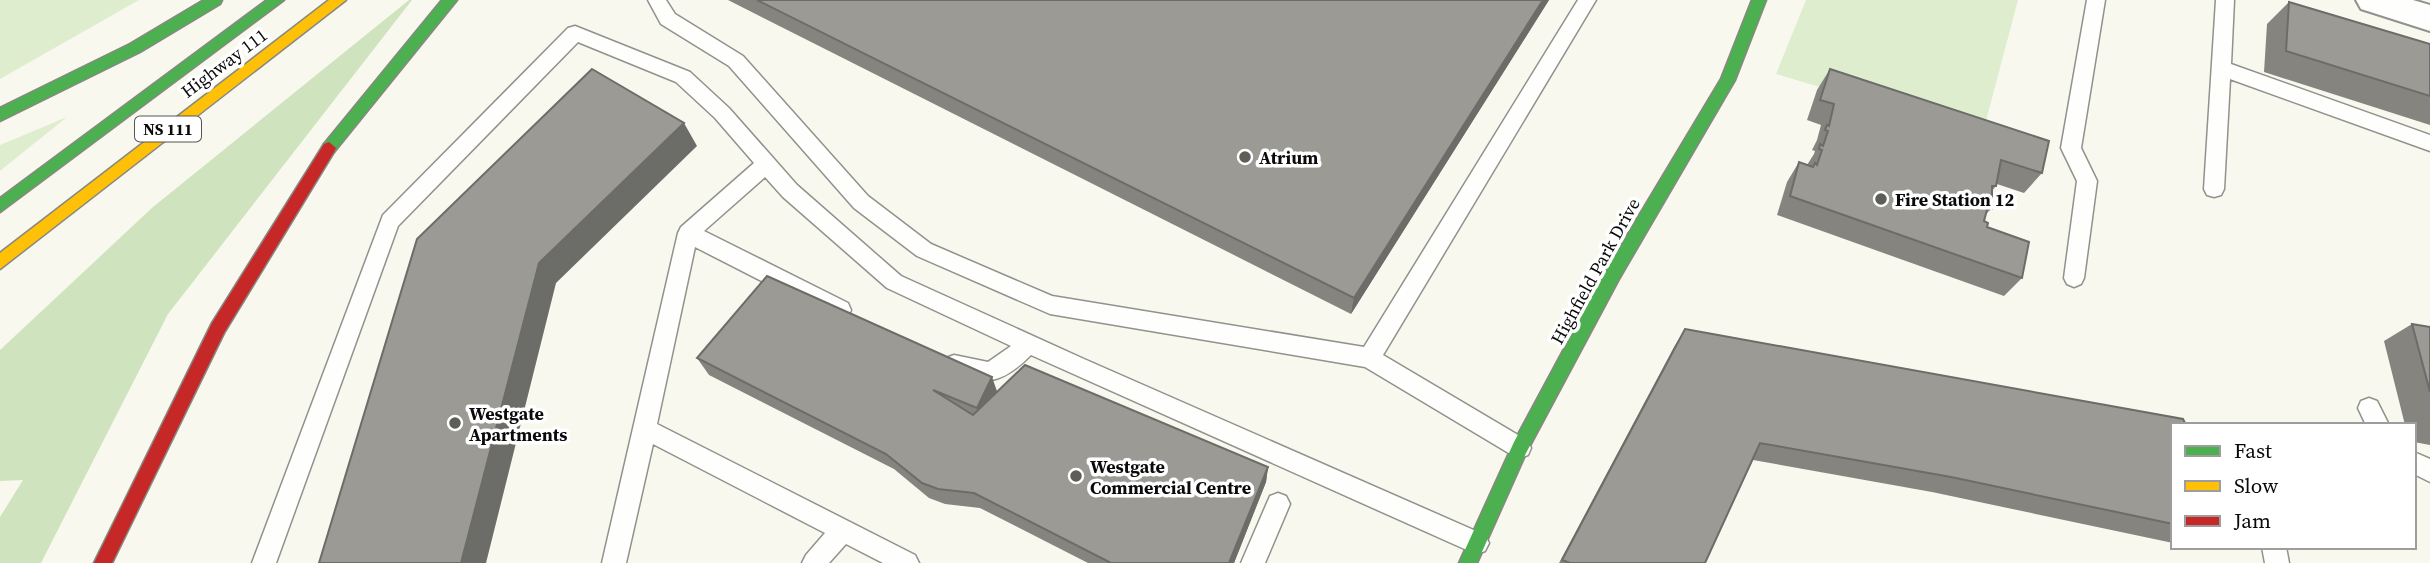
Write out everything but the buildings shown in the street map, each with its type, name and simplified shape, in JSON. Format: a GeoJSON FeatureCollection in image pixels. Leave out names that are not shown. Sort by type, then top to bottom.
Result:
{"type":"FeatureCollection","features":[{"type":"Feature","properties":{"kind":"main road"},"geometry":{"type":"LineString","coordinates":[[0,114],[135,48],[215,0]]}},
{"type":"Feature","properties":{"kind":"main road","name":"Highway 111"},"geometry":{"type":"LineString","coordinates":[[0,206],[277,0]]}},
{"type":"Feature","properties":{"kind":"main road","name":"Highway 111"},"geometry":{"type":"LineString","coordinates":[[0,262],[124,163],[339,0]]}},
{"type":"Feature","properties":{"kind":"main road"},"geometry":{"type":"LineString","coordinates":[[103,563],[218,328],[326,151],[450,0]]}},
{"type":"Feature","properties":{"kind":"main road","name":"Highfield Park Drive"},"geometry":{"type":"LineString","coordinates":[[1468,563],[1520,448],[1613,274],[1728,80],[1759,0]]}},
{"type":"Feature","properties":{"kind":"street"},"geometry":{"type":"LineString","coordinates":[[2373,0],[2430,18]]}},
{"type":"Feature","properties":{"kind":"lane"},"geometry":{"type":"LineString","coordinates":[[657,0],[668,19],[736,61],[861,202],[924,250],[1050,304],[1369,358],[1520,448]]}},
{"type":"Feature","properties":{"kind":"lane"},"geometry":{"type":"LineString","coordinates":[[1369,358],[1587,0]]}},
{"type":"Feature","properties":{"kind":"lane"},"geometry":{"type":"LineString","coordinates":[[2074,278],[2087,181],[2071,148],[2096,0]]}},
{"type":"Feature","properties":{"kind":"lane"},"geometry":{"type":"LineString","coordinates":[[2214,190],[2225,0]]}},
{"type":"Feature","properties":{"kind":"lane"},"geometry":{"type":"LineString","coordinates":[[264,563],[390,221],[575,33],[683,77],[722,113],[790,191],[894,282],[1477,543]]}},
{"type":"Feature","properties":{"kind":"lane"},"geometry":{"type":"LineString","coordinates":[[2221,68],[2430,144]]}},
{"type":"Feature","properties":{"kind":"lane"},"geometry":{"type":"LineString","coordinates":[[621,559],[645,429],[688,233],[766,164]]}},
{"type":"Feature","properties":{"kind":"lane"},"geometry":{"type":"LineString","coordinates":[[688,233],[856,318]]}},
{"type":"Feature","properties":{"kind":"lane"},"geometry":{"type":"LineString","coordinates":[[940,359],[977,373],[1001,369],[1028,344]]}},
{"type":"Feature","properties":{"kind":"lane"},"geometry":{"type":"LineString","coordinates":[[645,429],[907,563]]}},
{"type":"Feature","properties":{"kind":"lane"},"geometry":{"type":"LineString","coordinates":[[1253,563],[1278,504]]}},
{"type":"Feature","properties":{"kind":"lane"},"geometry":{"type":"LineString","coordinates":[[814,563],[843,530]]}},
{"type":"Feature","properties":{"kind":"green space"},"geometry":{"type":"Polygon","coordinates":[[[0,0],[139,0],[0,79],[0,0]]]}},
{"type":"Feature","properties":{"kind":"green space"},"geometry":{"type":"Polygon","coordinates":[[[412,0],[168,314],[41,563],[0,563],[0,517],[23,480],[0,481],[0,350],[153,207],[412,0]]]}},
{"type":"Feature","properties":{"kind":"green space"},"geometry":{"type":"Polygon","coordinates":[[[1806,0],[2018,0],[1982,136],[1776,74],[1806,0]]]}},
{"type":"Feature","properties":{"kind":"green space"},"geometry":{"type":"Polygon","coordinates":[[[67,117],[0,171],[0,145],[67,117]]]}},
{"type":"Feature","properties":{"kind":"traffic: fast"},"geometry":{"type":"LineString","coordinates":[[0,115],[135,48],[215,0]]}},
{"type":"Feature","properties":{"kind":"traffic: fast"},"geometry":{"type":"LineString","coordinates":[[0,206],[277,0]]}},
{"type":"Feature","properties":{"kind":"traffic: fast"},"geometry":{"type":"LineString","coordinates":[[329,148],[450,0]]}},
{"type":"Feature","properties":{"kind":"traffic: fast"},"geometry":{"type":"LineString","coordinates":[[1468,563],[1520,448],[1613,274],[1728,80],[1759,0]]}},
{"type":"Feature","properties":{"kind":"traffic: slow"},"geometry":{"type":"LineString","coordinates":[[0,262],[339,0]]}},
{"type":"Feature","properties":{"kind":"traffic: jam"},"geometry":{"type":"LineString","coordinates":[[103,563],[218,328],[329,148]]}},
{"type":"Feature","properties":{"kind":"place","name":"Atrium"},"geometry":{"type":"Point","coordinates":[1245,157]}},
{"type":"Feature","properties":{"kind":"place","name":"Fire Station 12"},"geometry":{"type":"Point","coordinates":[1881,199]}},
{"type":"Feature","properties":{"kind":"place","name":"Westgate Apartments"},"geometry":{"type":"Point","coordinates":[455,423]}},
{"type":"Feature","properties":{"kind":"place","name":"Westgate Commercial Centre"},"geometry":{"type":"Point","coordinates":[1076,476]}}]}
